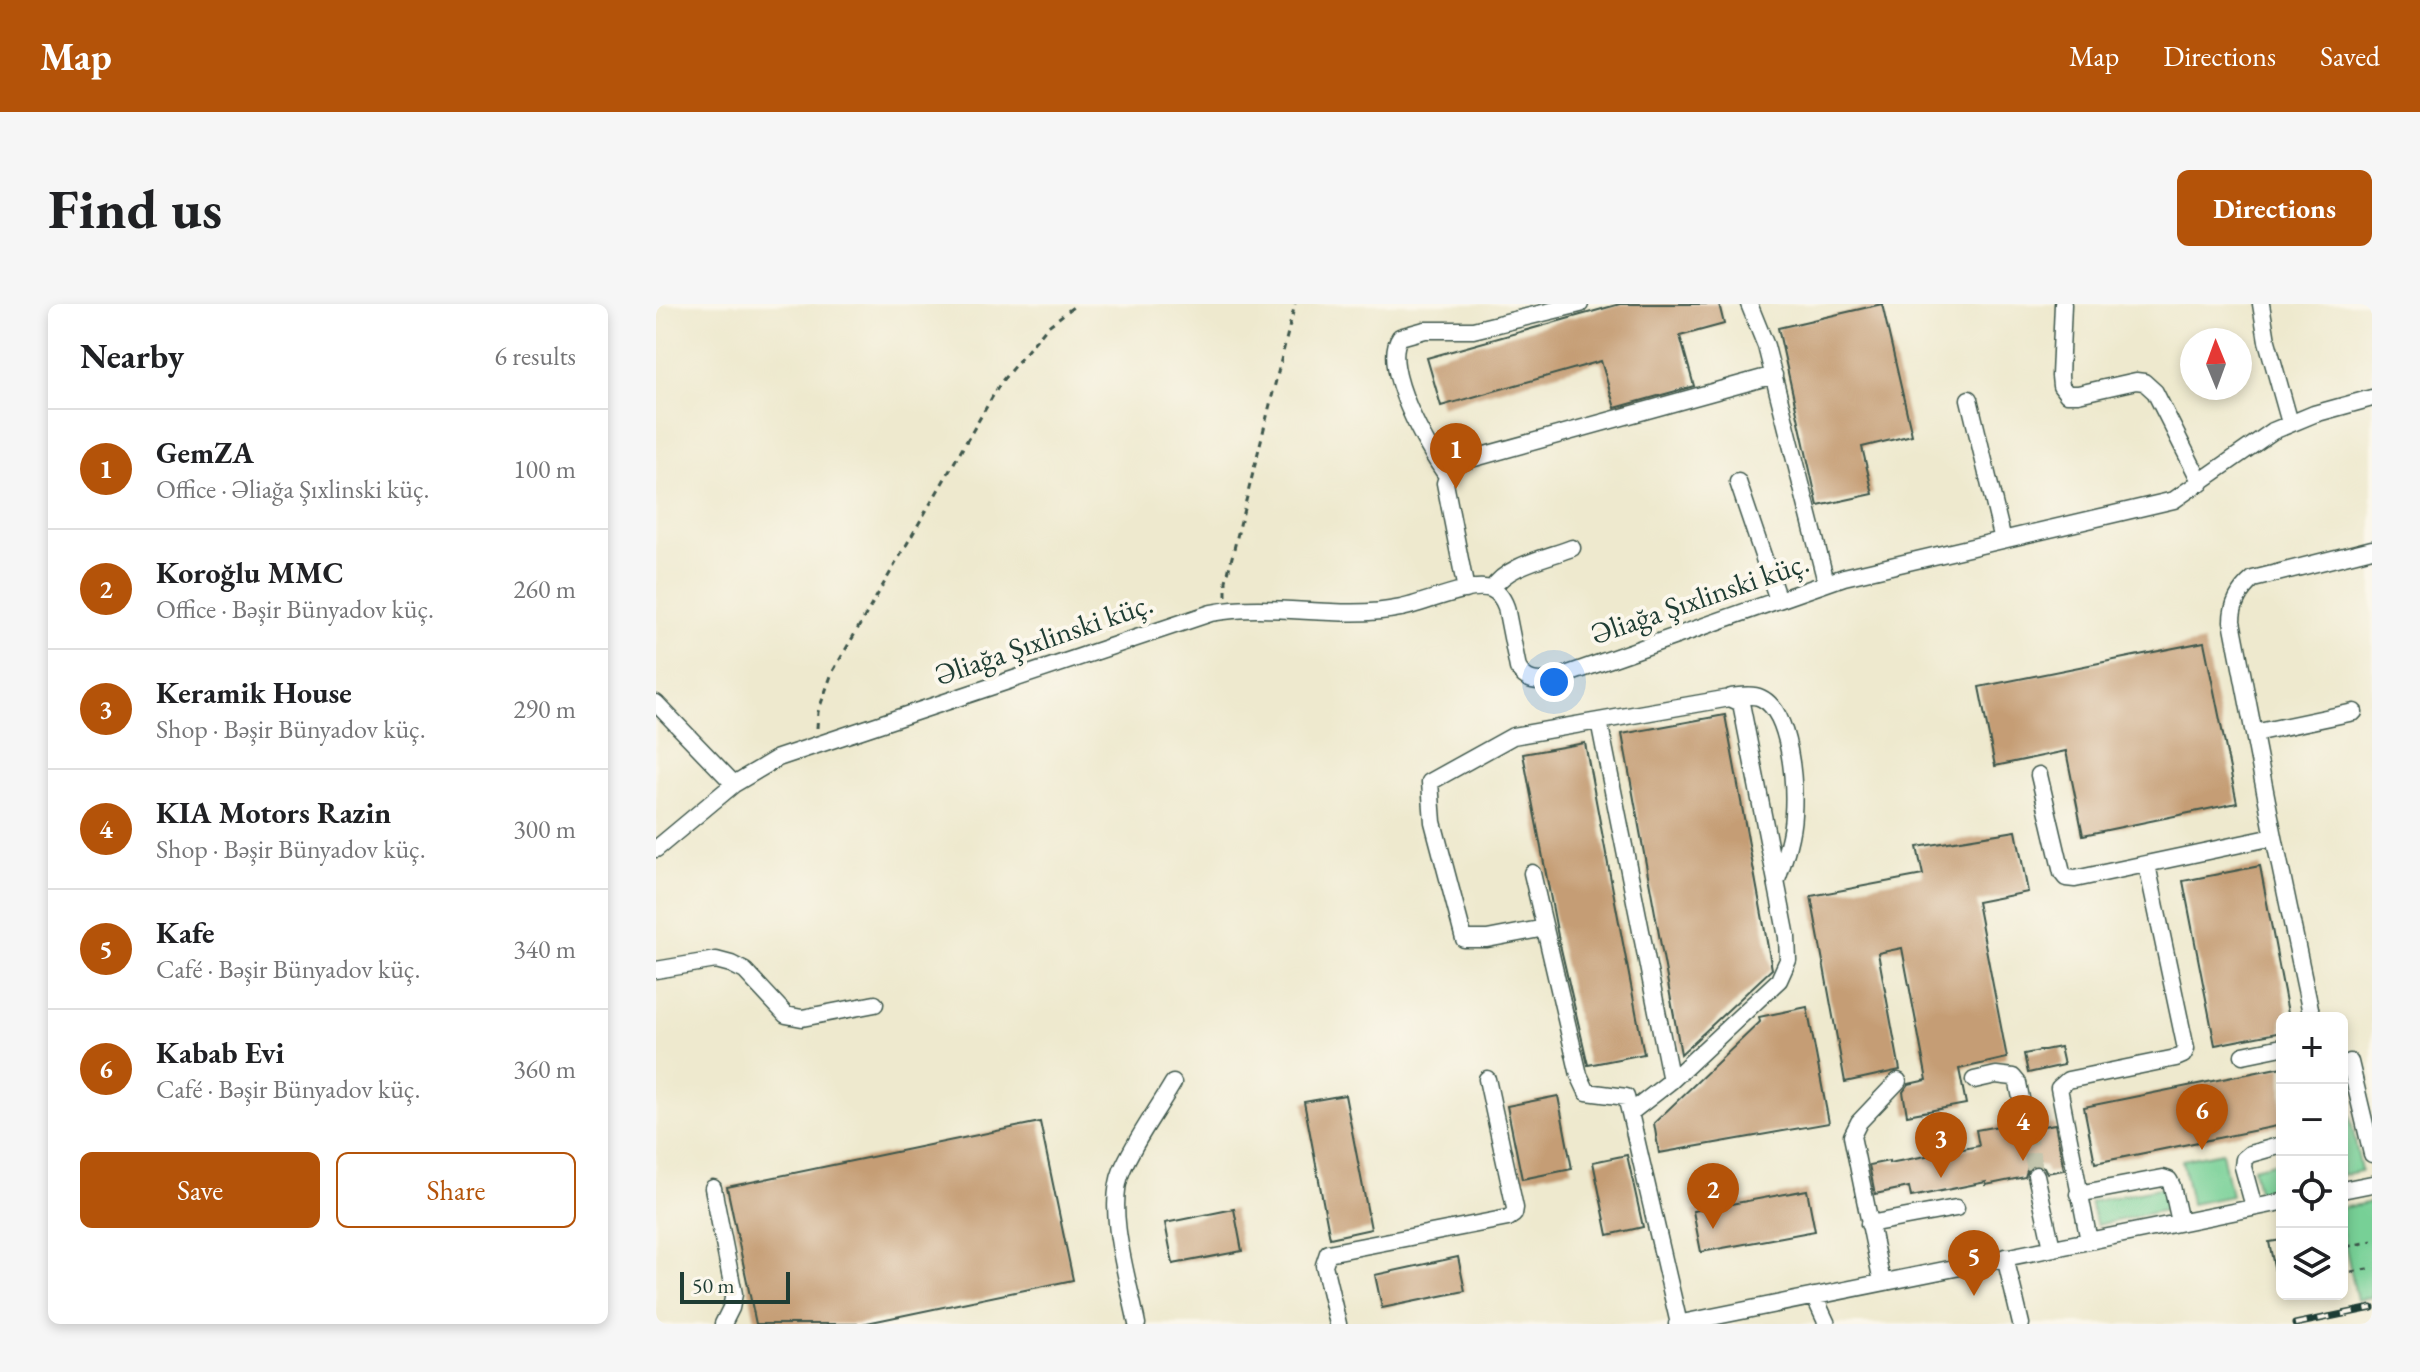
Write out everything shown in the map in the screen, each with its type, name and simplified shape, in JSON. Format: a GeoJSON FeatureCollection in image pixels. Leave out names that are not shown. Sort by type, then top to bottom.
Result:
{"type":"FeatureCollection","features":[{"type":"Feature","properties":{"kind":"street"},"geometry":{"type":"LineString","coordinates":[[1447,476],[1405,397],[1394,353],[1400,337],[1425,330],[1473,330],[1580,304]]}},
{"type":"Feature","properties":{"kind":"street"},"geometry":{"type":"LineString","coordinates":[[1749,304],[1766,346],[1826,582]]}},
{"type":"Feature","properties":{"kind":"street"},"geometry":{"type":"LineString","coordinates":[[2063,304],[2060,376],[2061,386],[2067,394],[2144,382],[2155,392],[2201,483]]}},
{"type":"Feature","properties":{"kind":"street"},"geometry":{"type":"LineString","coordinates":[[2261,304],[2269,350],[2290,423]]}},
{"type":"Feature","properties":{"kind":"street"},"geometry":{"type":"LineString","coordinates":[[1466,590],[1445,483],[1451,467],[1774,375]]}},
{"type":"Feature","properties":{"kind":"street","name":"Əliağa Şıxlinski küç."},"geometry":{"type":"LineString","coordinates":[[656,849],[734,784],[770,762],[1196,617],[1225,610],[1255,608],[1376,611],[1419,604],[1466,590],[1492,589],[1506,607],[1518,668],[1531,681],[1540,682],[1826,582],[2161,505],[2187,493],[2262,438],[2290,423],[2372,398]]}},
{"type":"Feature","properties":{"kind":"street"},"geometry":{"type":"LineString","coordinates":[[1969,399],[2003,540]]}},
{"type":"Feature","properties":{"kind":"street"},"geometry":{"type":"LineString","coordinates":[[1738,482],[1778,600]]}},
{"type":"Feature","properties":{"kind":"street"},"geometry":{"type":"LineString","coordinates":[[1492,589],[1510,572],[1572,548]]}},
{"type":"Feature","properties":{"kind":"street"},"geometry":{"type":"LineString","coordinates":[[2311,1012],[2274,837],[2232,609],[2244,587],[2253,579],[2372,549]]}},
{"type":"Feature","properties":{"kind":"street"},"geometry":{"type":"LineString","coordinates":[[1545,928],[1487,939],[1464,939],[1433,822],[1430,782],[1513,736],[1730,698],[1758,696],[1767,701],[1782,723],[1792,777],[1793,815],[1789,841],[1776,882]]}},
{"type":"Feature","properties":{"kind":"street"},"geometry":{"type":"LineString","coordinates":[[1630,1113],[1671,1081],[1779,980],[1788,960],[1787,937],[1741,703],[1730,698]]}},
{"type":"Feature","properties":{"kind":"street"},"geometry":{"type":"LineString","coordinates":[[656,703],[734,784]]}},
{"type":"Feature","properties":{"kind":"street"},"geometry":{"type":"LineString","coordinates":[[2254,733],[2354,712]]}},
{"type":"Feature","properties":{"kind":"street"},"geometry":{"type":"LineString","coordinates":[[1599,721],[1671,1081]]}},
{"type":"Feature","properties":{"kind":"street"},"geometry":{"type":"LineString","coordinates":[[2039,775],[2062,873],[2066,878],[2075,879],[2147,865],[2274,837]]}},
{"type":"Feature","properties":{"kind":"street"},"geometry":{"type":"LineString","coordinates":[[2089,1241],[2059,1094],[2062,1083],[2176,1058],[2183,1055],[2186,1049],[2147,865]]}},
{"type":"Feature","properties":{"kind":"street"},"geometry":{"type":"LineString","coordinates":[[1532,873],[1579,1075],[1587,1092],[1626,1097],[1678,1324],[2276,1203]]}},
{"type":"Feature","properties":{"kind":"street"},"geometry":{"type":"LineString","coordinates":[[656,970],[716,960],[731,964],[745,971],[786,1015],[802,1018],[875,1004]]}},
{"type":"Feature","properties":{"kind":"street"},"geometry":{"type":"LineString","coordinates":[[2243,1055],[2276,1048]]}},
{"type":"Feature","properties":{"kind":"street"},"geometry":{"type":"LineString","coordinates":[[2350,1062],[2372,1154]]}},
{"type":"Feature","properties":{"kind":"street"},"geometry":{"type":"LineString","coordinates":[[1974,1080],[1996,1075],[2013,1077],[2018,1083],[2027,1129]]}},
{"type":"Feature","properties":{"kind":"street"},"geometry":{"type":"LineString","coordinates":[[1338,1324],[1324,1265],[1328,1253],[1508,1218],[1514,1214],[1487,1079]]}},
{"type":"Feature","properties":{"kind":"street"},"geometry":{"type":"LineString","coordinates":[[1882,1282],[1852,1136],[1859,1122],[1898,1081]]}},
{"type":"Feature","properties":{"kind":"street"},"geometry":{"type":"LineString","coordinates":[[1137,1324],[1118,1228],[1116,1194],[1122,1171],[1173,1083]]}},
{"type":"Feature","properties":{"kind":"street"},"geometry":{"type":"LineString","coordinates":[[2254,1207],[2243,1167],[2244,1159],[2250,1154],[2276,1147]]}},
{"type":"Feature","properties":{"kind":"street"},"geometry":{"type":"LineString","coordinates":[[2036,1175],[2052,1248]]}},
{"type":"Feature","properties":{"kind":"street"},"geometry":{"type":"LineString","coordinates":[[2078,1194],[2163,1178],[2169,1180],[2172,1186],[2180,1222]]}},
{"type":"Feature","properties":{"kind":"street"},"geometry":{"type":"LineString","coordinates":[[2348,1189],[2372,1184]]}},
{"type":"Feature","properties":{"kind":"street"},"geometry":{"type":"LineString","coordinates":[[713,1188],[734,1294],[723,1324]]}},
{"type":"Feature","properties":{"kind":"street"},"geometry":{"type":"LineString","coordinates":[[1869,1224],[1956,1208]]}},
{"type":"Feature","properties":{"kind":"street"},"geometry":{"type":"LineString","coordinates":[[2005,1257],[2021,1324]]}},
{"type":"Feature","properties":{"kind":"street"},"geometry":{"type":"LineString","coordinates":[[1814,1296],[1827,1324]]}},
{"type":"Feature","properties":{"kind":"path"},"geometry":{"type":"LineString","coordinates":[[818,744],[818,712],[832,673],[1001,382],[1047,327],[1077,304]]}},
{"type":"Feature","properties":{"kind":"path"},"geometry":{"type":"LineString","coordinates":[[1225,610],[1226,581],[1295,304]]}},
{"type":"Feature","properties":{"kind":"path"},"geometry":{"type":"LineString","coordinates":[[2348,1247],[2372,1241]]}},
{"type":"Feature","properties":{"kind":"path"},"geometry":{"type":"LineString","coordinates":[[2351,1272],[2372,1268]]}},
{"type":"Feature","properties":{"kind":"green space"},"geometry":{"type":"Polygon","coordinates":[[[2348,1117],[2361,1171],[2348,1174],[2348,1156],[2348,1117]]]}},
{"type":"Feature","properties":{"kind":"green space"},"geometry":{"type":"Polygon","coordinates":[[[2222,1152],[2231,1196],[2191,1204],[2182,1160],[2222,1152]]]}},
{"type":"Feature","properties":{"kind":"green space"},"geometry":{"type":"Polygon","coordinates":[[[2276,1162],[2276,1188],[2258,1191],[2253,1168],[2276,1162]]]}},
{"type":"Feature","properties":{"kind":"green space"},"geometry":{"type":"Polygon","coordinates":[[[2164,1187],[2169,1209],[2097,1225],[2090,1202],[2164,1187]]]}},
{"type":"Feature","properties":{"kind":"green space"},"geometry":{"type":"Polygon","coordinates":[[[2372,1202],[2372,1297],[2357,1300],[2348,1258],[2348,1207],[2372,1202]]]}},
{"type":"Feature","properties":{"kind":"building"},"geometry":{"type":"Polygon","coordinates":[[[1620,304],[1719,304],[1724,324],[1680,336],[1694,386],[1615,408],[1601,361],[1441,406],[1427,358],[1620,304]]]}},
{"type":"Feature","properties":{"kind":"building"},"geometry":{"type":"Polygon","coordinates":[[[1882,304],[1912,435],[1862,447],[1873,494],[1818,506],[1778,328],[1882,304]]]}},
{"type":"Feature","properties":{"kind":"building"},"geometry":{"type":"Polygon","coordinates":[[[2204,642],[2237,803],[2083,835],[2066,751],[1995,766],[1979,687],[2204,642]]]}},
{"type":"Feature","properties":{"kind":"building"},"geometry":{"type":"Polygon","coordinates":[[[1725,715],[1772,969],[1681,1054],[1622,734],[1725,715]]]}},
{"type":"Feature","properties":{"kind":"building"},"geometry":{"type":"Polygon","coordinates":[[[1585,743],[1644,1054],[1588,1065],[1558,936],[1523,754],[1585,743]]]}},
{"type":"Feature","properties":{"kind":"building"},"geometry":{"type":"Polygon","coordinates":[[[2016,831],[2028,892],[1977,902],[2007,1058],[1959,1069],[1966,1104],[1907,1115],[1903,1092],[1909,1084],[1927,1080],[1902,948],[1878,953],[1900,1070],[1845,1082],[1811,896],[1923,875],[1917,847],[2016,831]]]}},
{"type":"Feature","properties":{"kind":"building"},"geometry":{"type":"Polygon","coordinates":[[[2260,866],[2288,1012],[2276,1012],[2276,1033],[2215,1045],[2183,881],[2260,866]]]}},
{"type":"Feature","properties":{"kind":"building"},"geometry":{"type":"Polygon","coordinates":[[[1807,1007],[1829,1123],[1659,1153],[1654,1123],[1760,1022],[1759,1017],[1807,1007]]]}},
{"type":"Feature","properties":{"kind":"building"},"geometry":{"type":"Polygon","coordinates":[[[2060,1047],[2064,1065],[2028,1073],[2024,1054],[2060,1047]]]}},
{"type":"Feature","properties":{"kind":"building"},"geometry":{"type":"Polygon","coordinates":[[[2276,1068],[2276,1126],[2095,1163],[2084,1107],[2276,1068]]]}},
{"type":"Feature","properties":{"kind":"building"},"geometry":{"type":"Polygon","coordinates":[[[1345,1095],[1371,1229],[1330,1238],[1304,1102],[1345,1095]]]}},
{"type":"Feature","properties":{"kind":"building"},"geometry":{"type":"Polygon","coordinates":[[[1558,1096],[1572,1169],[1522,1179],[1507,1106],[1558,1096]]]}},
{"type":"Feature","properties":{"kind":"building"},"geometry":{"type":"Polygon","coordinates":[[[1040,1122],[1073,1280],[862,1324],[756,1324],[727,1187],[1040,1122]]]}},
{"type":"Feature","properties":{"kind":"building"},"geometry":{"type":"Polygon","coordinates":[[[2015,1123],[2018,1136],[2028,1140],[2035,1137],[2038,1127],[2055,1124],[2064,1170],[2047,1173],[2044,1167],[2034,1164],[2028,1167],[2025,1177],[1986,1185],[1986,1182],[1911,1197],[1909,1187],[1875,1194],[1869,1165],[1979,1146],[1976,1130],[2015,1123]]]}},
{"type":"Feature","properties":{"kind":"building"},"geometry":{"type":"Polygon","coordinates":[[[1627,1155],[1643,1227],[1608,1235],[1593,1162],[1627,1155]]]}},
{"type":"Feature","properties":{"kind":"building"},"geometry":{"type":"Polygon","coordinates":[[[1807,1190],[1815,1231],[1701,1252],[1693,1211],[1807,1190]]]}},
{"type":"Feature","properties":{"kind":"building"},"geometry":{"type":"Polygon","coordinates":[[[1234,1209],[1242,1251],[1173,1264],[1165,1223],[1234,1209]]]}},
{"type":"Feature","properties":{"kind":"building"},"geometry":{"type":"Polygon","coordinates":[[[2276,1241],[2276,1276],[2269,1242],[2276,1241]]]}},
{"type":"Feature","properties":{"kind":"building"},"geometry":{"type":"Polygon","coordinates":[[[1458,1257],[1465,1291],[1382,1308],[1375,1275],[1458,1257]]]}},
{"type":"Feature","properties":{"kind":"tunnel"},"geometry":{"type":"LineString","coordinates":[[2027,1129],[2036,1175]]}},
{"type":"Feature","properties":{"kind":"railway"},"geometry":{"type":"LineString","coordinates":[[2295,1324],[2372,1308]]}},
{"type":"Feature","properties":{"kind":"place","name":"GemZA"},"geometry":{"type":"Point","coordinates":[1456,489]}},
{"type":"Feature","properties":{"kind":"place","name":"Kabab Evi"},"geometry":{"type":"Point","coordinates":[2202,1150]}},
{"type":"Feature","properties":{"kind":"place","name":"KIA Motors Razin"},"geometry":{"type":"Point","coordinates":[2023,1161]}},
{"type":"Feature","properties":{"kind":"place","name":"Keramik House"},"geometry":{"type":"Point","coordinates":[1941,1178]}},
{"type":"Feature","properties":{"kind":"place","name":"Koroğlu MMC"},"geometry":{"type":"Point","coordinates":[1713,1229]}},
{"type":"Feature","properties":{"kind":"place","name":"Kafe"},"geometry":{"type":"Point","coordinates":[1974,1296]}}]}
